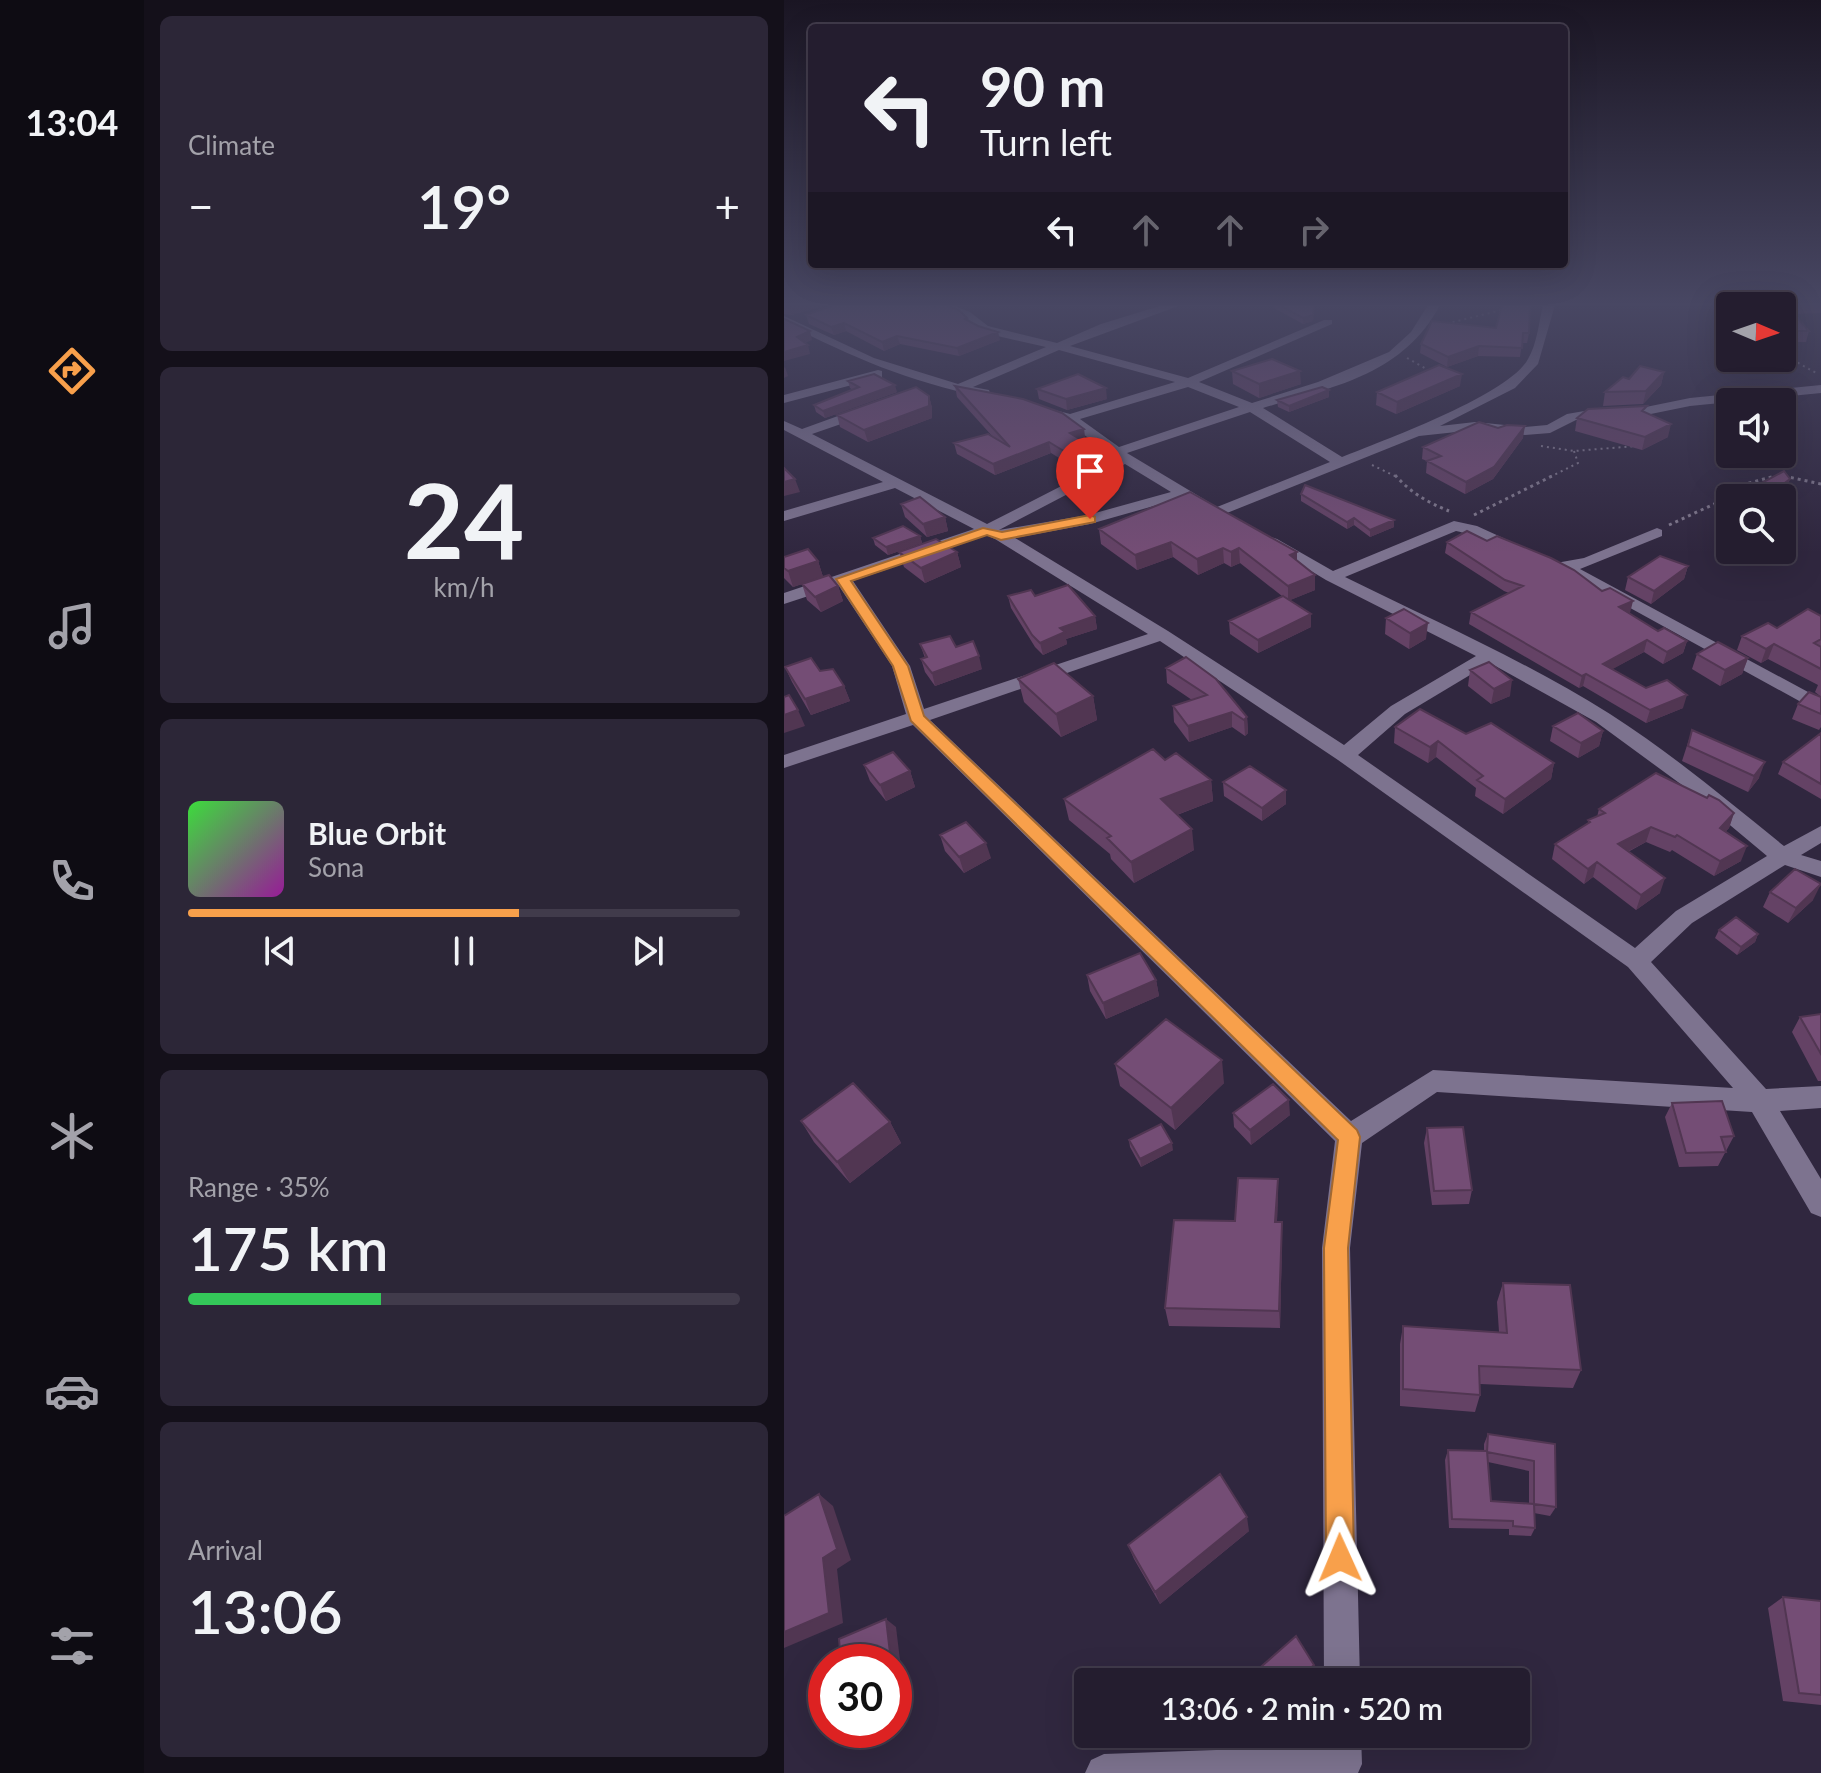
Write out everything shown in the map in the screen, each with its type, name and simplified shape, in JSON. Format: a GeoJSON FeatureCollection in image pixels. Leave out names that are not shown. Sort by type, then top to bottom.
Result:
{"type":"FeatureCollection","features":[{"type":"Feature","properties":{"kind":"street"},"geometry":{"type":"LineString","coordinates":[[784,399],[825,388]]}},
{"type":"Feature","properties":{"kind":"street"},"geometry":{"type":"LineString","coordinates":[[914,393],[941,388]]}},
{"type":"Feature","properties":{"kind":"street"},"geometry":{"type":"LineString","coordinates":[[957,388],[1001,398]]}},
{"type":"Feature","properties":{"kind":"street"},"geometry":{"type":"LineString","coordinates":[[1070,418],[1170,388]]}},
{"type":"Feature","properties":{"kind":"street"},"geometry":{"type":"LineString","coordinates":[[1203,388],[1254,409],[1346,459]]}},
{"type":"Feature","properties":{"kind":"street"},"geometry":{"type":"LineString","coordinates":[[994,533],[1122,455],[1171,430],[1254,409],[1313,388]]}},
{"type":"Feature","properties":{"kind":"street"},"geometry":{"type":"LineString","coordinates":[[1217,512],[1416,432],[1505,388]]}},
{"type":"Feature","properties":{"kind":"street"},"geometry":{"type":"LineString","coordinates":[[1416,432],[1475,426],[1525,431],[1550,429],[1572,417],[1596,413],[1636,413],[1690,402],[1821,389]]}},
{"type":"Feature","properties":{"kind":"street"},"geometry":{"type":"LineString","coordinates":[[790,428],[886,403]]}},
{"type":"Feature","properties":{"kind":"street"},"geometry":{"type":"LineString","coordinates":[[1030,404],[1070,418],[1122,455],[1332,577],[1490,656],[1603,718],[1689,780],[1783,857],[1821,869]]}},
{"type":"Feature","properties":{"kind":"street"},"geometry":{"type":"LineString","coordinates":[[790,428],[994,533],[1162,635],[1345,755],[1636,961],[1760,1101],[1821,1204]]}},
{"type":"Feature","properties":{"kind":"street"},"geometry":{"type":"LineString","coordinates":[[784,516],[896,483]]}},
{"type":"Feature","properties":{"kind":"street"},"geometry":{"type":"LineString","coordinates":[[784,599],[994,533],[1090,519],[1185,493]]}},
{"type":"Feature","properties":{"kind":"street"},"geometry":{"type":"LineString","coordinates":[[1332,577],[1454,526],[1472,529],[1552,562],[1821,707]]}},
{"type":"Feature","properties":{"kind":"street"},"geometry":{"type":"LineString","coordinates":[[1552,562],[1590,561],[1657,533]]}},
{"type":"Feature","properties":{"kind":"street"},"geometry":{"type":"LineString","coordinates":[[843,579],[901,666],[917,718],[1349,1137]]}},
{"type":"Feature","properties":{"kind":"street"},"geometry":{"type":"LineString","coordinates":[[784,762],[1162,635]]}},
{"type":"Feature","properties":{"kind":"street"},"geometry":{"type":"LineString","coordinates":[[1345,755],[1398,710],[1490,656]]}},
{"type":"Feature","properties":{"kind":"street"},"geometry":{"type":"LineString","coordinates":[[1636,961],[1684,917],[1821,833]]}},
{"type":"Feature","properties":{"kind":"street"},"geometry":{"type":"LineString","coordinates":[[1342,1668],[1336,1248],[1349,1137],[1433,1081],[1760,1101],[1821,1097]]}},
{"type":"Feature","properties":{"kind":"street"},"geometry":{"type":"LineString","coordinates":[[1104,1773],[1343,1764],[1342,1748]]}},
{"type":"Feature","properties":{"kind":"path"},"geometry":{"type":"LineString","coordinates":[[1533,441],[1543,447],[1574,451],[1632,448],[1644,442]]}},
{"type":"Feature","properties":{"kind":"path"},"geometry":{"type":"LineString","coordinates":[[1346,459],[1396,475],[1416,495],[1453,513],[1454,526],[1578,463],[1574,451]]}},
{"type":"Feature","properties":{"kind":"path"},"geometry":{"type":"LineString","coordinates":[[1657,533],[1725,499],[1738,486],[1765,477],[1786,476],[1821,484]]}},
{"type":"Feature","properties":{"kind":"building"},"geometry":{"type":"Polygon","coordinates":[[[857,388],[887,388],[823,411],[814,405],[857,388]]]}},
{"type":"Feature","properties":{"kind":"building"},"geometry":{"type":"Polygon","coordinates":[[[914,388],[929,396],[929,406],[864,430],[837,415],[914,388]]]}},
{"type":"Feature","properties":{"kind":"building"},"geometry":{"type":"Polygon","coordinates":[[[957,388],[1023,399],[1062,413],[1084,429],[1070,433],[1094,448],[1072,456],[1049,442],[993,464],[954,443],[988,434],[1010,447],[957,388]]]}},
{"type":"Feature","properties":{"kind":"building"},"geometry":{"type":"Polygon","coordinates":[[[1040,388],[1106,388],[1066,399],[1037,389],[1040,388]]]}},
{"type":"Feature","properties":{"kind":"building"},"geometry":{"type":"Polygon","coordinates":[[[1319,388],[1329,390],[1289,406],[1277,400],[1319,388]]]}},
{"type":"Feature","properties":{"kind":"building"},"geometry":{"type":"Polygon","coordinates":[[[1387,388],[1430,388],[1397,402],[1377,392],[1387,388]]]}},
{"type":"Feature","properties":{"kind":"building"},"geometry":{"type":"Polygon","coordinates":[[[1610,388],[1649,388],[1646,391],[1605,392],[1610,388]]]}},
{"type":"Feature","properties":{"kind":"building"},"geometry":{"type":"Polygon","coordinates":[[[1647,406],[1642,411],[1671,424],[1645,437],[1577,418],[1588,409],[1647,406]]]}},
{"type":"Feature","properties":{"kind":"building"},"geometry":{"type":"Polygon","coordinates":[[[1479,422],[1498,428],[1525,426],[1494,467],[1466,482],[1427,461],[1441,456],[1423,447],[1479,422]]]}},
{"type":"Feature","properties":{"kind":"building"},"geometry":{"type":"Polygon","coordinates":[[[784,468],[795,479],[784,482],[784,468]]]}},
{"type":"Feature","properties":{"kind":"building"},"geometry":{"type":"Polygon","coordinates":[[[1784,471],[1790,479],[1783,484],[1760,484],[1784,471]]]}},
{"type":"Feature","properties":{"kind":"building"},"geometry":{"type":"Polygon","coordinates":[[[1305,485],[1394,520],[1370,530],[1354,518],[1347,522],[1301,494],[1305,485]]]}},
{"type":"Feature","properties":{"kind":"building"},"geometry":{"type":"Polygon","coordinates":[[[1190,492],[1297,552],[1290,555],[1315,575],[1288,586],[1239,548],[1231,552],[1223,548],[1197,559],[1171,542],[1135,555],[1099,529],[1190,492]]]}},
{"type":"Feature","properties":{"kind":"building"},"geometry":{"type":"Polygon","coordinates":[[[920,497],[945,517],[923,524],[901,504],[920,497]]]}},
{"type":"Feature","properties":{"kind":"building"},"geometry":{"type":"Polygon","coordinates":[[[903,526],[920,536],[886,547],[873,538],[903,526]]]}},
{"type":"Feature","properties":{"kind":"building"},"geometry":{"type":"Polygon","coordinates":[[[1467,531],[1487,541],[1497,536],[1551,558],[1574,570],[1602,591],[1610,588],[1633,601],[1619,607],[1658,631],[1664,628],[1687,641],[1667,652],[1647,640],[1603,664],[1646,688],[1667,680],[1687,695],[1650,710],[1586,674],[1582,676],[1471,612],[1523,586],[1505,580],[1447,542],[1467,531]]]}},
{"type":"Feature","properties":{"kind":"building"},"geometry":{"type":"Polygon","coordinates":[[[936,539],[957,552],[921,568],[899,552],[936,539]]]}},
{"type":"Feature","properties":{"kind":"building"},"geometry":{"type":"Polygon","coordinates":[[[808,549],[818,561],[788,571],[784,568],[784,557],[808,549]]]}},
{"type":"Feature","properties":{"kind":"building"},"geometry":{"type":"Polygon","coordinates":[[[1660,556],[1688,566],[1654,591],[1628,577],[1660,556]]]}},
{"type":"Feature","properties":{"kind":"building"},"geometry":{"type":"Polygon","coordinates":[[[829,575],[838,586],[815,597],[802,584],[829,575]]]}},
{"type":"Feature","properties":{"kind":"building"},"geometry":{"type":"Polygon","coordinates":[[[1068,585],[1095,616],[1060,628],[1065,632],[1040,643],[1008,596],[1031,590],[1035,596],[1068,585]]]}},
{"type":"Feature","properties":{"kind":"building"},"geometry":{"type":"Polygon","coordinates":[[[1283,596],[1311,614],[1258,640],[1229,621],[1283,596]]]}},
{"type":"Feature","properties":{"kind":"building"},"geometry":{"type":"Polygon","coordinates":[[[1404,609],[1428,623],[1410,633],[1386,618],[1404,609]]]}},
{"type":"Feature","properties":{"kind":"building"},"geometry":{"type":"Polygon","coordinates":[[[1808,609],[1821,616],[1821,639],[1814,643],[1821,647],[1821,669],[1774,644],[1766,649],[1742,636],[1768,623],[1777,628],[1808,609]]]}},
{"type":"Feature","properties":{"kind":"building"},"geometry":{"type":"Polygon","coordinates":[[[950,636],[956,647],[973,641],[979,656],[932,673],[921,659],[927,657],[920,644],[950,636]]]}},
{"type":"Feature","properties":{"kind":"building"},"geometry":{"type":"Polygon","coordinates":[[[1718,642],[1748,658],[1725,670],[1697,654],[1718,642]]]}},
{"type":"Feature","properties":{"kind":"building"},"geometry":{"type":"Polygon","coordinates":[[[1186,657],[1216,679],[1247,717],[1244,720],[1232,712],[1188,726],[1173,706],[1207,695],[1166,668],[1186,657]]]}},
{"type":"Feature","properties":{"kind":"building"},"geometry":{"type":"Polygon","coordinates":[[[811,658],[820,671],[833,669],[844,686],[805,699],[785,667],[811,658]]]}},
{"type":"Feature","properties":{"kind":"building"},"geometry":{"type":"Polygon","coordinates":[[[1489,662],[1512,680],[1494,689],[1470,670],[1489,662]]]}},
{"type":"Feature","properties":{"kind":"building"},"geometry":{"type":"Polygon","coordinates":[[[1054,663],[1093,696],[1056,714],[1018,679],[1054,663]]]}},
{"type":"Feature","properties":{"kind":"building"},"geometry":{"type":"Polygon","coordinates":[[[1809,692],[1821,697],[1821,714],[1798,704],[1809,692]]]}},
{"type":"Feature","properties":{"kind":"building"},"geometry":{"type":"Polygon","coordinates":[[[789,695],[798,710],[784,715],[784,697],[789,695]]]}},
{"type":"Feature","properties":{"kind":"building"},"geometry":{"type":"Polygon","coordinates":[[[1420,709],[1466,734],[1491,723],[1554,763],[1505,799],[1477,780],[1483,776],[1438,741],[1430,747],[1395,727],[1420,709]]]}},
{"type":"Feature","properties":{"kind":"building"},"geometry":{"type":"Polygon","coordinates":[[[1578,713],[1603,731],[1581,743],[1553,726],[1578,713]]]}},
{"type":"Feature","properties":{"kind":"building"},"geometry":{"type":"Polygon","coordinates":[[[1692,730],[1765,762],[1754,776],[1688,746],[1692,730]]]}},
{"type":"Feature","properties":{"kind":"building"},"geometry":{"type":"Polygon","coordinates":[[[1821,733],[1821,784],[1783,762],[1821,733]]]}},
{"type":"Feature","properties":{"kind":"building"},"geometry":{"type":"Polygon","coordinates":[[[1153,749],[1165,760],[1176,753],[1211,780],[1161,799],[1192,829],[1131,862],[1107,838],[1111,836],[1064,799],[1153,749]]]}},
{"type":"Feature","properties":{"kind":"building"},"geometry":{"type":"Polygon","coordinates":[[[893,752],[910,771],[880,785],[864,765],[893,752]]]}},
{"type":"Feature","properties":{"kind":"building"},"geometry":{"type":"Polygon","coordinates":[[[1250,766],[1286,790],[1262,808],[1223,782],[1250,766]]]}},
{"type":"Feature","properties":{"kind":"building"},"geometry":{"type":"Polygon","coordinates":[[[1656,773],[1707,798],[1709,795],[1719,800],[1734,813],[1720,828],[1747,846],[1720,861],[1677,835],[1675,837],[1651,827],[1618,844],[1665,878],[1641,895],[1597,862],[1588,869],[1555,844],[1590,822],[1588,820],[1605,813],[1599,809],[1656,773]]]}},
{"type":"Feature","properties":{"kind":"building"},"geometry":{"type":"Polygon","coordinates":[[[966,822],[986,843],[959,857],[940,835],[966,822]]]}},
{"type":"Feature","properties":{"kind":"building"},"geometry":{"type":"Polygon","coordinates":[[[1795,869],[1821,884],[1796,908],[1770,892],[1795,869]]]}},
{"type":"Feature","properties":{"kind":"building"},"geometry":{"type":"Polygon","coordinates":[[[1736,917],[1758,934],[1741,947],[1719,930],[1736,917]]]}},
{"type":"Feature","properties":{"kind":"building"},"geometry":{"type":"Polygon","coordinates":[[[1140,953],[1156,980],[1103,1003],[1087,975],[1140,953]]]}},
{"type":"Feature","properties":{"kind":"building"},"geometry":{"type":"Polygon","coordinates":[[[1821,1014],[1821,1054],[1800,1017],[1821,1014]]]}},
{"type":"Feature","properties":{"kind":"building"},"geometry":{"type":"Polygon","coordinates":[[[1166,1019],[1222,1060],[1171,1108],[1115,1064],[1166,1019]]]}},
{"type":"Feature","properties":{"kind":"building"},"geometry":{"type":"Polygon","coordinates":[[[853,1083],[890,1122],[837,1162],[801,1121],[853,1083]]]}},
{"type":"Feature","properties":{"kind":"building"},"geometry":{"type":"Polygon","coordinates":[[[1273,1084],[1289,1100],[1250,1130],[1233,1113],[1273,1084]]]}},
{"type":"Feature","properties":{"kind":"building"},"geometry":{"type":"Polygon","coordinates":[[[1722,1101],[1734,1136],[1721,1137],[1726,1152],[1686,1153],[1672,1103],[1722,1101]]]}},
{"type":"Feature","properties":{"kind":"building"},"geometry":{"type":"Polygon","coordinates":[[[1161,1124],[1172,1143],[1140,1159],[1129,1140],[1161,1124]]]}},
{"type":"Feature","properties":{"kind":"building"},"geometry":{"type":"Polygon","coordinates":[[[1463,1127],[1472,1190],[1434,1191],[1427,1128],[1463,1127]]]}},
{"type":"Feature","properties":{"kind":"building"},"geometry":{"type":"Polygon","coordinates":[[[1238,1178],[1278,1179],[1275,1222],[1282,1222],[1279,1311],[1165,1308],[1174,1220],[1235,1221],[1238,1178]]]}},
{"type":"Feature","properties":{"kind":"building"},"geometry":{"type":"Polygon","coordinates":[[[1503,1283],[1570,1285],[1581,1370],[1479,1366],[1480,1395],[1403,1389],[1403,1326],[1507,1333],[1503,1283]]]}},
{"type":"Feature","properties":{"kind":"building"},"geometry":{"type":"Polygon","coordinates":[[[1488,1434],[1555,1444],[1556,1507],[1534,1504],[1534,1461],[1487,1452],[1488,1434]]]}},
{"type":"Feature","properties":{"kind":"building"},"geometry":{"type":"Polygon","coordinates":[[[1448,1450],[1487,1451],[1491,1501],[1534,1504],[1535,1528],[1513,1526],[1513,1521],[1452,1519],[1448,1450]]]}},
{"type":"Feature","properties":{"kind":"building"},"geometry":{"type":"Polygon","coordinates":[[[1220,1474],[1247,1517],[1155,1592],[1128,1545],[1220,1474]]]}},
{"type":"Feature","properties":{"kind":"building"},"geometry":{"type":"Polygon","coordinates":[[[819,1494],[837,1549],[823,1558],[829,1613],[784,1632],[784,1516],[819,1494]]]}},
{"type":"Feature","properties":{"kind":"building"},"geometry":{"type":"Polygon","coordinates":[[[1783,1597],[1821,1601],[1821,1695],[1799,1693],[1783,1597]]]}},
{"type":"Feature","properties":{"kind":"building"},"geometry":{"type":"Polygon","coordinates":[[[886,1619],[889,1644],[839,1644],[839,1639],[886,1619]]]}},
{"type":"Feature","properties":{"kind":"building"},"geometry":{"type":"Polygon","coordinates":[[[1296,1636],[1314,1665],[1311,1668],[1260,1668],[1296,1636]]]}},
{"type":"Feature","properties":{"kind":"route"},"geometry":{"type":"LineString","coordinates":[[1090,519],[1001,536],[987,530],[843,579],[901,666],[917,718],[1349,1137],[1336,1248],[1340,1558]]}}]}
